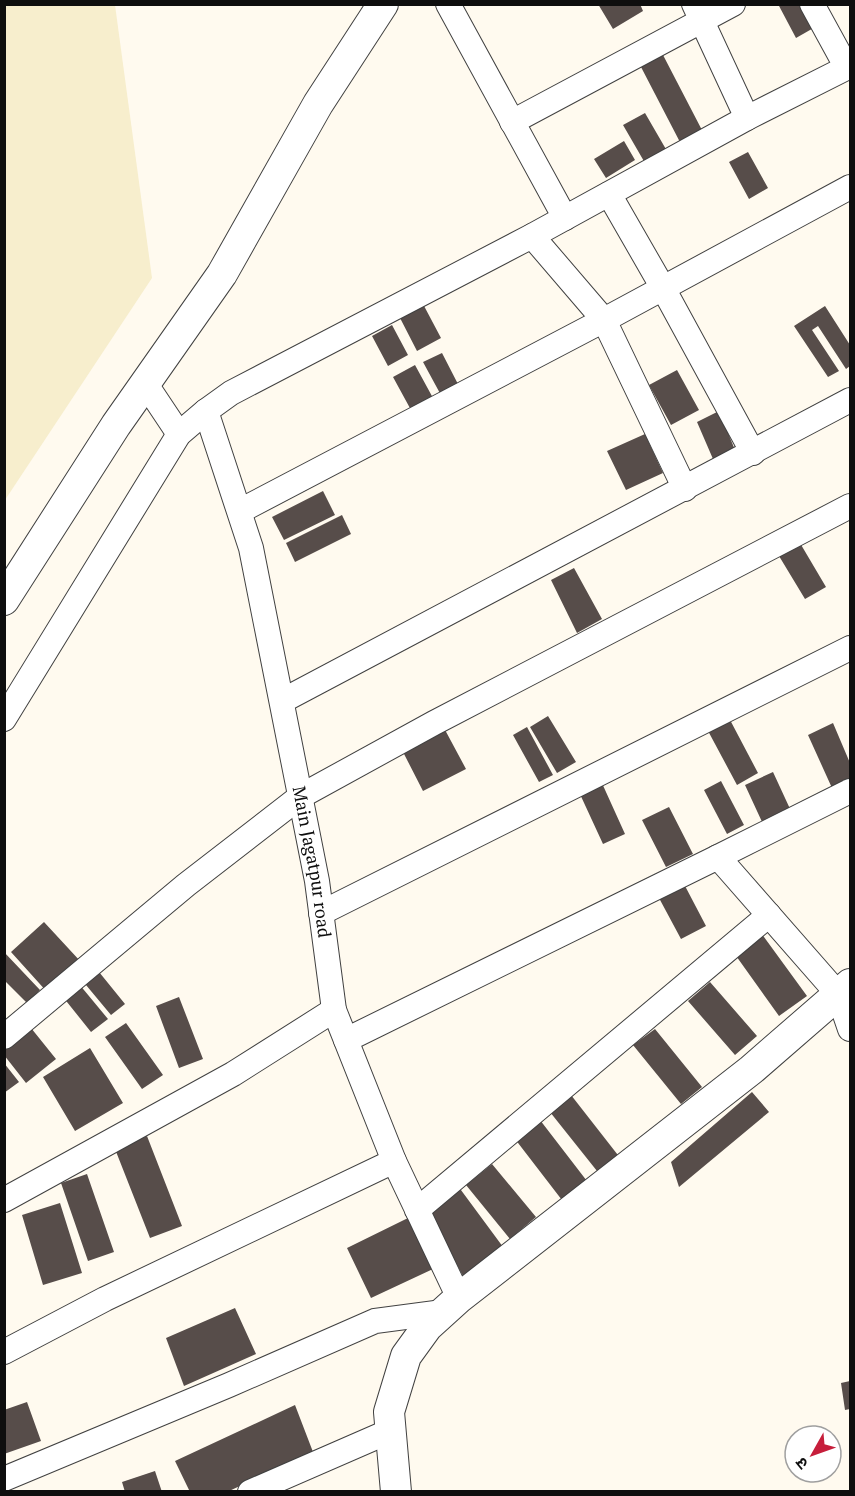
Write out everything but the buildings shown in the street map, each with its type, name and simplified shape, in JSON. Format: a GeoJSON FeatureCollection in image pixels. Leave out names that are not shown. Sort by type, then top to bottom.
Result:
{"type":"FeatureCollection","features":[{"type":"Feature","properties":{"kind":"street"},"geometry":{"type":"LineString","coordinates":[[4,600],[110,434],[222,274],[318,104],[383,4]]}},
{"type":"Feature","properties":{"kind":"street"},"geometry":{"type":"LineString","coordinates":[[448,4],[565,218]]}},
{"type":"Feature","properties":{"kind":"street"},"geometry":{"type":"LineString","coordinates":[[512,122],[698,13],[733,4]]}},
{"type":"Feature","properties":{"kind":"street"},"geometry":{"type":"LineString","coordinates":[[4,719],[179,434],[231,393],[532,236],[747,118],[849,67],[812,4]]}},
{"type":"Feature","properties":{"kind":"street"},"geometry":{"type":"LineString","coordinates":[[698,13],[747,118]]}},
{"type":"Feature","properties":{"kind":"street"},"geometry":{"type":"LineString","coordinates":[[240,511],[604,320],[850,187]]}},
{"type":"Feature","properties":{"kind":"street"},"geometry":{"type":"LineString","coordinates":[[609,194],[753,453]]}},
{"type":"Feature","properties":{"kind":"street"},"geometry":{"type":"LineString","coordinates":[[532,236],[604,320],[685,489]]}},
{"type":"Feature","properties":{"kind":"street"},"geometry":{"type":"LineString","coordinates":[[145,383],[179,434]]}},
{"type":"Feature","properties":{"kind":"street"},"geometry":{"type":"LineString","coordinates":[[282,701],[850,400]]}},
{"type":"Feature","properties":{"kind":"street","name":"Main Jagatpur road"},"geometry":{"type":"LineString","coordinates":[[206,411],[251,548],[301,796],[321,913],[334,1010],[394,1161],[417,1210],[451,1305]]}},
{"type":"Feature","properties":{"kind":"street"},"geometry":{"type":"LineString","coordinates":[[4,1037],[186,885],[301,796],[466,706],[850,506]]}},
{"type":"Feature","properties":{"kind":"street"},"geometry":{"type":"LineString","coordinates":[[321,913],[850,648]]}},
{"type":"Feature","properties":{"kind":"street"},"geometry":{"type":"LineString","coordinates":[[346,1040],[850,791]]}},
{"type":"Feature","properties":{"kind":"street"},"geometry":{"type":"LineString","coordinates":[[718,857],[769,915],[844,989],[850,1029]]}},
{"type":"Feature","properties":{"kind":"street"},"geometry":{"type":"LineString","coordinates":[[417,1210],[769,915]]}},
{"type":"Feature","properties":{"kind":"street"},"geometry":{"type":"LineString","coordinates":[[396,1491],[389,1412],[406,1356],[427,1327],[451,1305],[751,1070],[844,989]]}},
{"type":"Feature","properties":{"kind":"street"},"geometry":{"type":"LineString","coordinates":[[4,1200],[233,1074],[334,1010]]}},
{"type":"Feature","properties":{"kind":"street"},"geometry":{"type":"LineString","coordinates":[[4,1352],[105,1299],[394,1161]]}},
{"type":"Feature","properties":{"kind":"street"},"geometry":{"type":"LineString","coordinates":[[4,1479],[375,1321],[451,1305]]}},
{"type":"Feature","properties":{"kind":"street"},"geometry":{"type":"LineString","coordinates":[[250,1491],[390,1431]]}},
{"type":"Feature","properties":{"kind":"shaded area"},"geometry":{"type":"Polygon","coordinates":[[[5,4],[115,5],[152,278],[5,500],[5,4]]]}}]}
